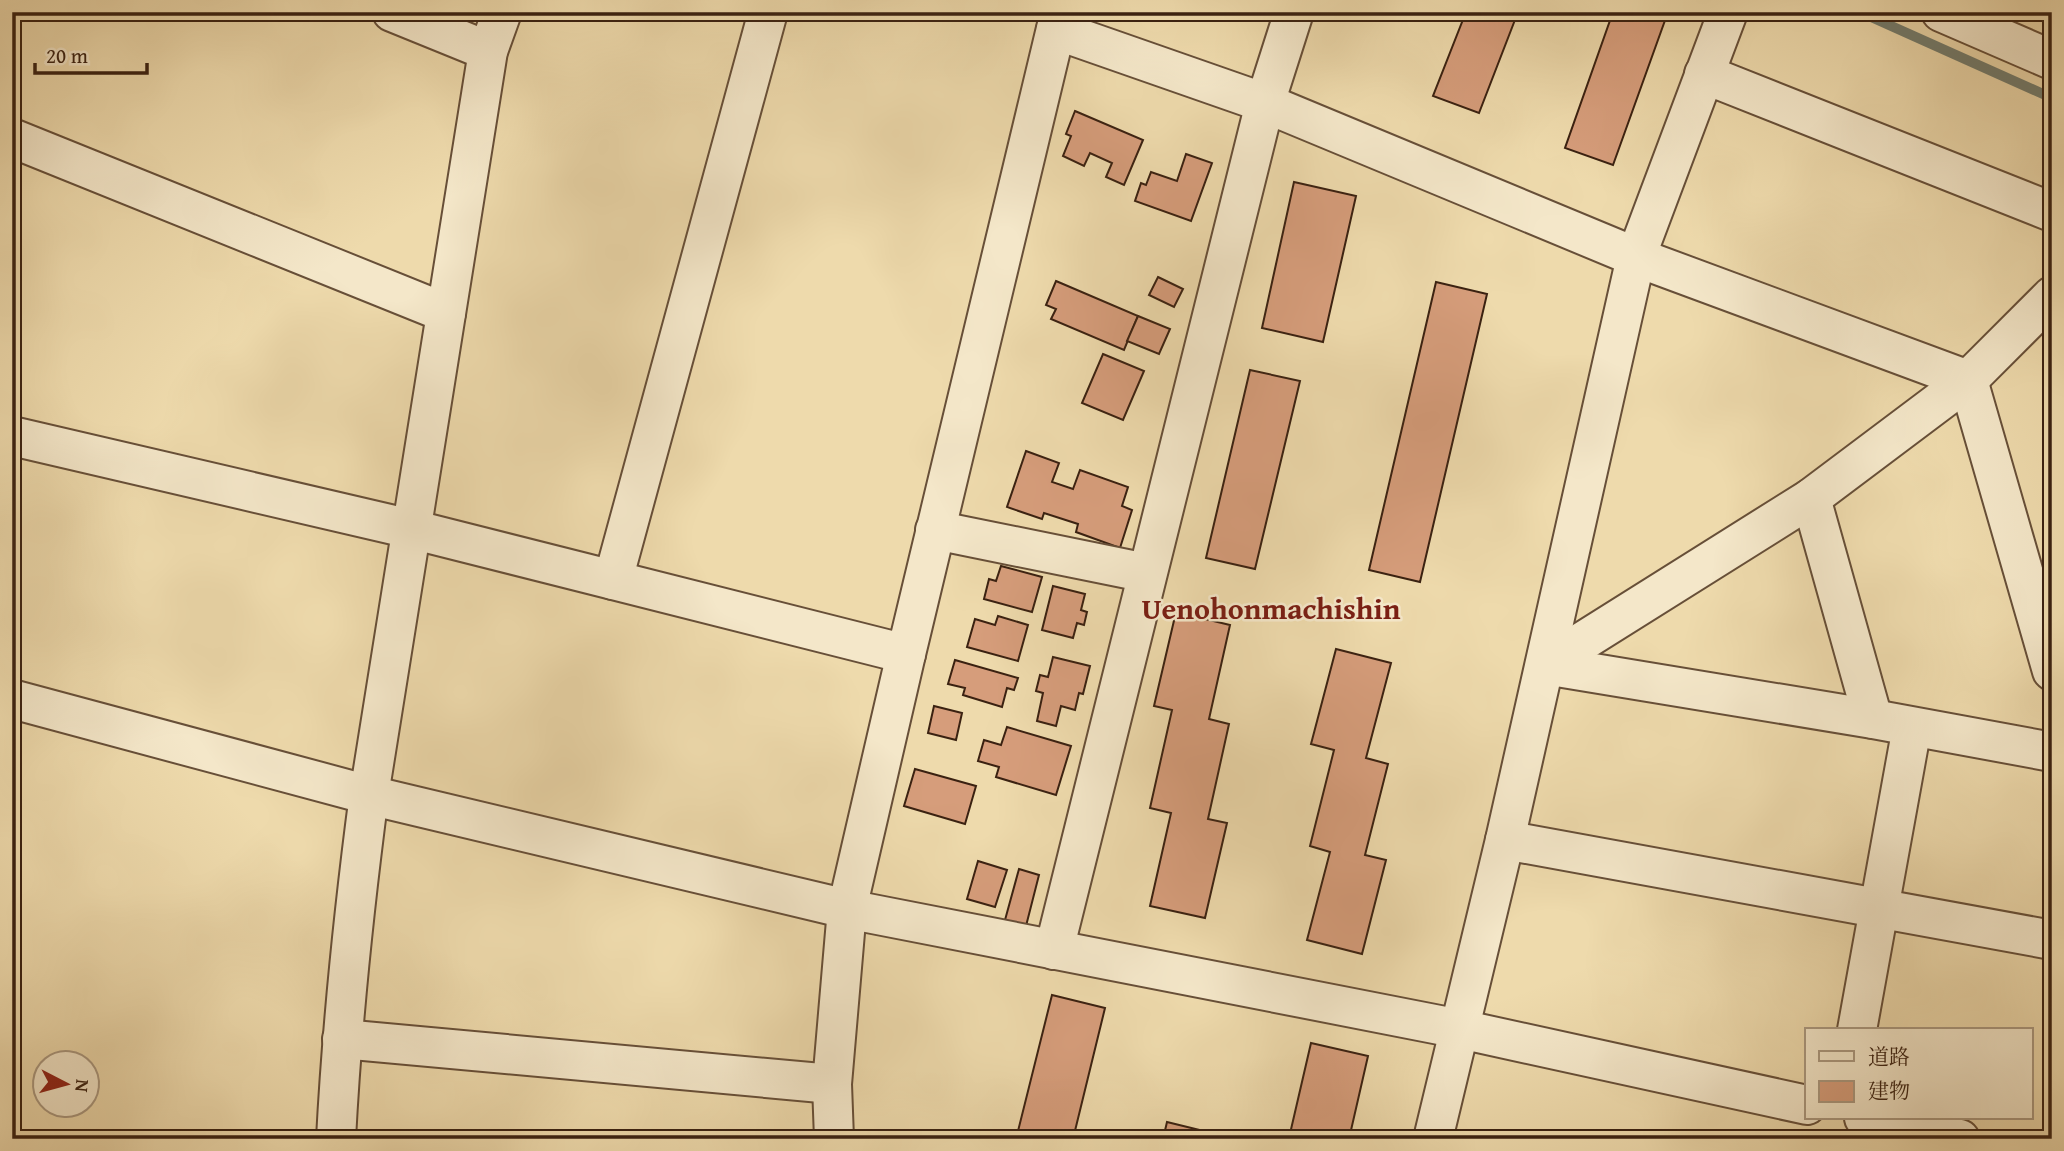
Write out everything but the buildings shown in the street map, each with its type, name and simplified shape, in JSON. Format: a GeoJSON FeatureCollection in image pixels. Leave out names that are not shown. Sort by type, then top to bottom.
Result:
{"type":"FeatureCollection","features":[{"type":"Feature","properties":{"kind":"street"},"geometry":{"type":"LineString","coordinates":[[392,12],[488,51]]}},
{"type":"Feature","properties":{"kind":"street"},"geometry":{"type":"LineString","coordinates":[[336,1139],[354,910],[369,794],[488,51],[502,12]]}},
{"type":"Feature","properties":{"kind":"street"},"geometry":{"type":"LineString","coordinates":[[613,580],[768,12]]}},
{"type":"Feature","properties":{"kind":"street"},"geometry":{"type":"LineString","coordinates":[[1054,950],[1265,103],[1294,12]]}},
{"type":"Feature","properties":{"kind":"street"},"geometry":{"type":"LineString","coordinates":[[1433,1139],[1505,840],[1636,257],[1728,12]]}},
{"type":"Feature","properties":{"kind":"street"},"geometry":{"type":"LineString","coordinates":[[1941,12],[2052,60]]}},
{"type":"Feature","properties":{"kind":"street"},"geometry":{"type":"LineString","coordinates":[[834,1139],[832,1084],[847,909],[905,654],[1058,21],[1265,103],[1636,257],[1968,380]]}},
{"type":"Feature","properties":{"kind":"street"},"geometry":{"type":"LineString","coordinates":[[1704,74],[2052,212]]}},
{"type":"Feature","properties":{"kind":"street"},"geometry":{"type":"LineString","coordinates":[[12,138],[446,313]]}},
{"type":"Feature","properties":{"kind":"street"},"geometry":{"type":"LineString","coordinates":[[1545,665],[1811,498],[1968,380],[2052,296]]}},
{"type":"Feature","properties":{"kind":"street"},"geometry":{"type":"LineString","coordinates":[[1968,380],[2052,671]]}},
{"type":"Feature","properties":{"kind":"street"},"geometry":{"type":"LineString","coordinates":[[12,436],[411,529],[905,654]]}},
{"type":"Feature","properties":{"kind":"street"},"geometry":{"type":"LineString","coordinates":[[1811,498],[1873,719]]}},
{"type":"Feature","properties":{"kind":"street"},"geometry":{"type":"LineString","coordinates":[[935,530],[1147,573]]}},
{"type":"Feature","properties":{"kind":"street"},"geometry":{"type":"LineString","coordinates":[[1545,665],[1873,719],[2052,752]]}},
{"type":"Feature","properties":{"kind":"street"},"geometry":{"type":"LineString","coordinates":[[12,699],[369,794],[847,909],[1460,1029],[1805,1105]]}},
{"type":"Feature","properties":{"kind":"street"},"geometry":{"type":"LineString","coordinates":[[1857,1028],[1912,727]]}},
{"type":"Feature","properties":{"kind":"street"},"geometry":{"type":"LineString","coordinates":[[1505,840],[2052,940]]}},
{"type":"Feature","properties":{"kind":"street"},"geometry":{"type":"LineString","coordinates":[[342,1039],[832,1084]]}},
{"type":"Feature","properties":{"kind":"street"},"geometry":{"type":"LineString","coordinates":[[1872,1120],[1943,1137]]}},
{"type":"Feature","properties":{"kind":"waterway"},"geometry":{"type":"LineString","coordinates":[[1860,12],[2052,98]]}},
{"type":"Feature","properties":{"kind":"district","name":"Uenohonmachishin"},"geometry":{"type":"Point","coordinates":[1271,608]}}]}
